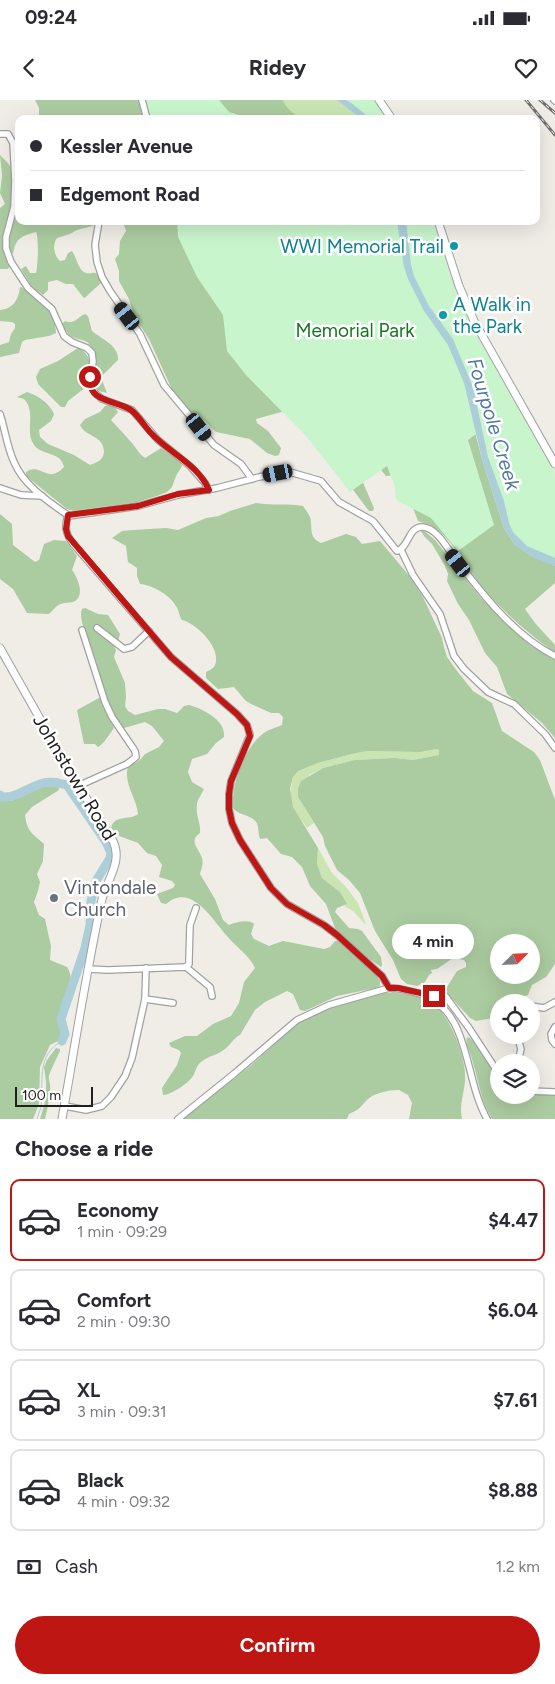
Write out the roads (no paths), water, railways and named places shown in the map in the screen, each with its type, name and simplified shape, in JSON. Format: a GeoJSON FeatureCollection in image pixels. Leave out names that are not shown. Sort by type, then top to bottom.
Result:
{"type":"FeatureCollection","features":[{"type":"Feature","properties":{"kind":"street"},"geometry":{"type":"LineString","coordinates":[[142,100],[146,115]]}},
{"type":"Feature","properties":{"kind":"street"},"geometry":{"type":"LineString","coordinates":[[379,100],[389,115]]}},
{"type":"Feature","properties":{"kind":"street"},"geometry":{"type":"LineString","coordinates":[[0,134],[8,134],[13,143],[15,200],[5,242],[8,254],[18,274],[34,294],[52,309],[64,336],[72,342],[87,348],[92,354],[93,362],[89,380],[95,393],[102,399],[132,410],[158,440],[190,466],[209,490]]}},
{"type":"Feature","properties":{"kind":"street"},"geometry":{"type":"LineString","coordinates":[[98,225],[95,245],[97,262],[102,277],[143,338],[164,385],[214,445],[241,464],[252,479]]}},
{"type":"Feature","properties":{"kind":"street"},"geometry":{"type":"LineString","coordinates":[[439,225],[459,286],[474,321],[555,464]]}},
{"type":"Feature","properties":{"kind":"street"},"geometry":{"type":"LineString","coordinates":[[0,414],[11,456],[17,468],[42,496],[68,515],[138,506],[178,494],[209,490],[290,472],[321,481],[340,502],[373,520],[397,552],[401,550],[415,530],[422,527],[430,530],[441,540],[478,588],[500,612],[527,638],[555,656]]}},
{"type":"Feature","properties":{"kind":"street"},"geometry":{"type":"LineString","coordinates":[[0,488],[26,496],[42,496]]}},
{"type":"Feature","properties":{"kind":"street"},"geometry":{"type":"LineString","coordinates":[[68,515],[66,529],[70,540],[175,661],[237,714],[247,725],[250,736],[231,781],[229,809],[232,823],[240,840],[271,888],[287,904],[324,925],[337,935],[382,976],[389,988]]}},
{"type":"Feature","properties":{"kind":"street"},"geometry":{"type":"LineString","coordinates":[[401,550],[413,575],[440,614],[454,656],[460,665],[488,692],[514,704],[545,734],[555,748]]}},
{"type":"Feature","properties":{"kind":"street"},"geometry":{"type":"LineString","coordinates":[[97,628],[124,649],[132,647],[149,631]]}},
{"type":"Feature","properties":{"kind":"street"},"geometry":{"type":"LineString","coordinates":[[78,786],[127,764],[136,757],[135,751],[112,717],[105,702],[82,630]]}},
{"type":"Feature","properties":{"kind":"street","name":"Johnstown Road"},"geometry":{"type":"LineString","coordinates":[[0,648],[78,786],[113,841],[117,854],[115,866],[103,895],[62,1119]]}},
{"type":"Feature","properties":{"kind":"street"},"geometry":{"type":"LineString","coordinates":[[186,967],[189,959],[190,919],[196,908]]}},
{"type":"Feature","properties":{"kind":"street"},"geometry":{"type":"LineString","coordinates":[[88,969],[186,967],[210,988],[212,996]]}},
{"type":"Feature","properties":{"kind":"street"},"geometry":{"type":"LineString","coordinates":[[65,1106],[92,1109],[102,1106],[111,1097],[129,1067],[145,999],[146,968]]}},
{"type":"Feature","properties":{"kind":"street"},"geometry":{"type":"LineString","coordinates":[[178,1119],[239,1070],[296,1020],[329,1005],[389,988],[444,996],[448,999],[490,1061]]}},
{"type":"Feature","properties":{"kind":"street"},"geometry":{"type":"LineString","coordinates":[[434,996],[457,1029],[471,1070],[478,1102],[487,1119]]}},
{"type":"Feature","properties":{"kind":"street"},"geometry":{"type":"LineString","coordinates":[[145,999],[173,1003]]}},
{"type":"Feature","properties":{"kind":"street"},"geometry":{"type":"LineString","coordinates":[[540,1007],[544,1008],[555,1002]]}},
{"type":"Feature","properties":{"kind":"street"},"geometry":{"type":"LineString","coordinates":[[555,1027],[550,1034],[555,1044]]}},
{"type":"Feature","properties":{"kind":"street"},"geometry":{"type":"LineString","coordinates":[[540,1091],[555,1092]]}},
{"type":"Feature","properties":{"kind":"water"},"geometry":{"type":"Polygon","coordinates":[[[337,100],[350,102],[366,115],[356,115],[337,100]]]}},
{"type":"Feature","properties":{"kind":"water"},"geometry":{"type":"Polygon","coordinates":[[[398,225],[406,225],[414,276],[429,306],[453,339],[473,387],[488,457],[513,532],[527,546],[555,558],[555,566],[532,557],[515,545],[504,528],[482,459],[464,383],[448,345],[424,311],[404,267],[398,225]]]}},
{"type":"Feature","properties":{"kind":"waterway"},"geometry":{"type":"LineString","coordinates":[[0,795],[2,797],[13,796],[46,782],[67,785],[106,842],[111,853],[96,881],[91,901],[90,925],[85,948],[61,1019],[65,1034],[62,1041]]}},
{"type":"Feature","properties":{"kind":"waterway"},"geometry":{"type":"LineString","coordinates":[[37,1119],[41,1107],[44,1062],[53,1047],[62,1041]]}},
{"type":"Feature","properties":{"kind":"railway"},"geometry":{"type":"LineString","coordinates":[[526,100],[538,115]]}},
{"type":"Feature","properties":{"kind":"railway"},"geometry":{"type":"LineString","coordinates":[[540,100],[555,113]]}},
{"type":"Feature","properties":{"kind":"railway"},"geometry":{"type":"LineString","coordinates":[[540,117],[555,135]]}},
{"type":"Feature","properties":{"kind":"place","name":"WWI Memorial Trail"},"geometry":{"type":"Point","coordinates":[454,246]}},
{"type":"Feature","properties":{"kind":"place","name":"A Walk in the Park"},"geometry":{"type":"Point","coordinates":[443,315]}},
{"type":"Feature","properties":{"kind":"place","name":"Vintondale Church"},"geometry":{"type":"Point","coordinates":[54,898]}},
{"type":"Feature","properties":{"kind":"park label","name":"Memorial Park"},"geometry":{"type":"Point","coordinates":[355,330]}},
{"type":"Feature","properties":{"kind":"water label","name":"Fourpole Creek"},"geometry":{"type":"Point","coordinates":[494,424]}}]}
